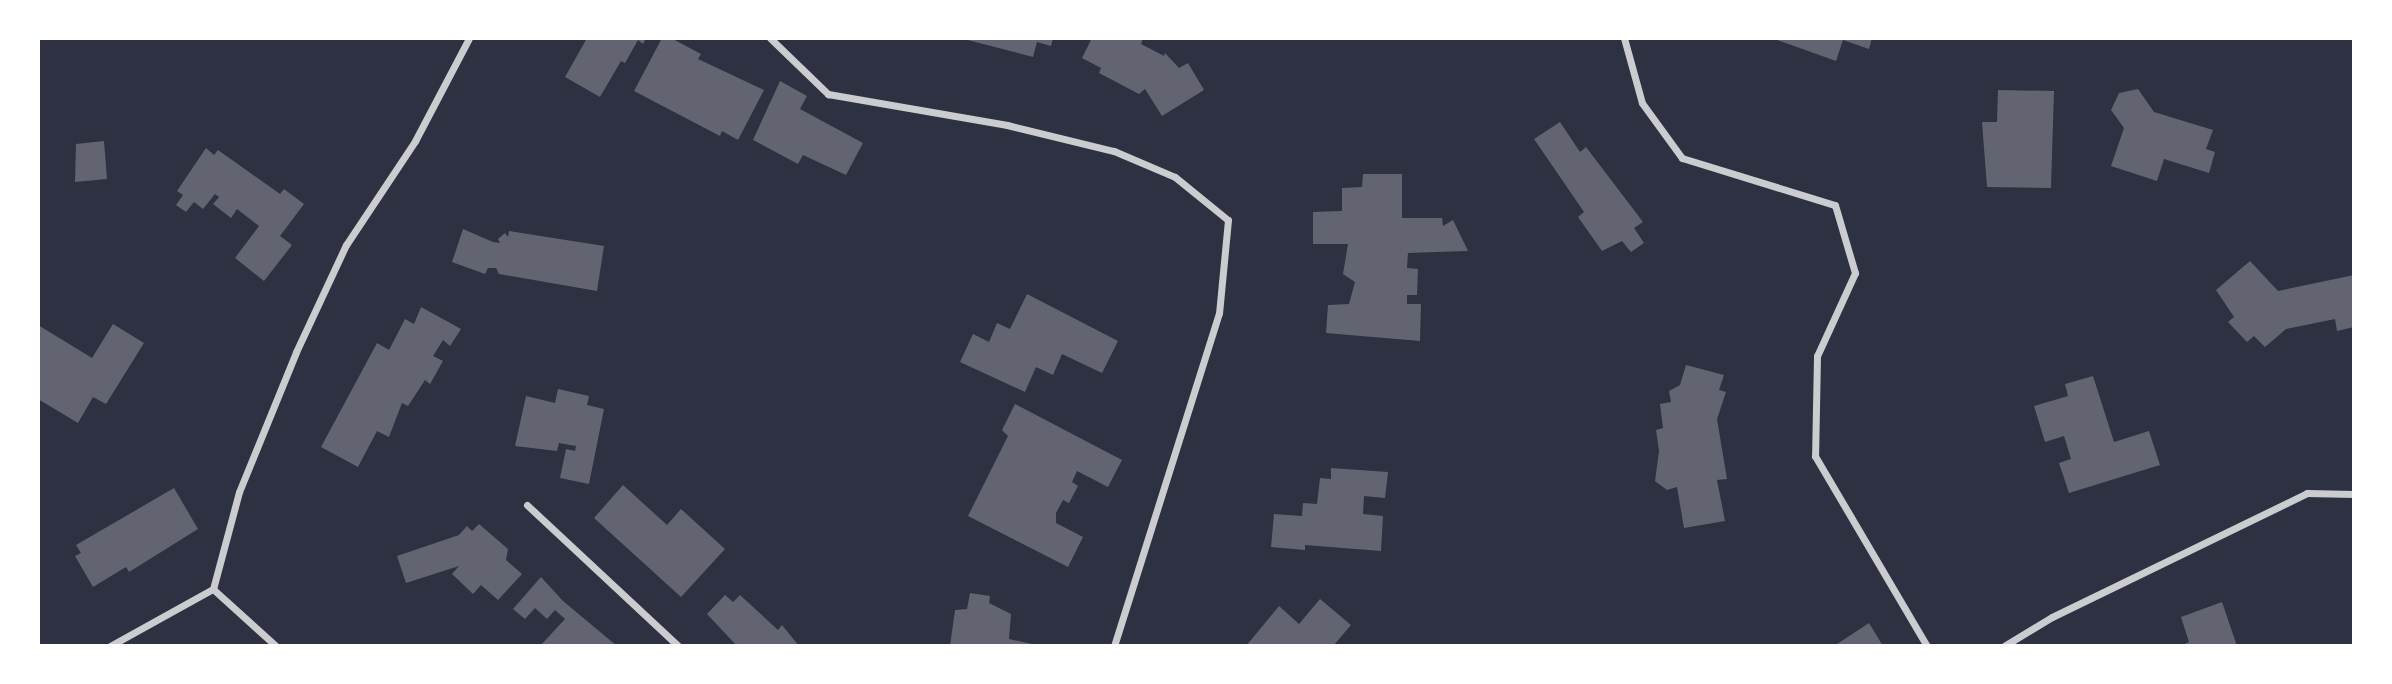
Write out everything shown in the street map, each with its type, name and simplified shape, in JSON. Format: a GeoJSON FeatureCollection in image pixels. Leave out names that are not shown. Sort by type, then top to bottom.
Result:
{"type":"FeatureCollection","features":[{"type":"Feature","properties":{"kind":"street"},"geometry":{"type":"LineString","coordinates":[[110,646],[213,589],[239,492],[296,352],[346,246],[415,141],[469,38]]}},
{"type":"Feature","properties":{"kind":"street"},"geometry":{"type":"LineString","coordinates":[[770,38],[828,94],[1007,125],[1114,151],[1175,177],[1228,220],[1219,313],[1114,646]]}},
{"type":"Feature","properties":{"kind":"street"},"geometry":{"type":"LineString","coordinates":[[1624,38],[1642,103],[1682,158],[1835,205],[1855,273],[1817,356],[1815,456],[1927,646]]}},
{"type":"Feature","properties":{"kind":"street"},"geometry":{"type":"LineString","coordinates":[[2004,646],[2052,617],[2307,493],[2354,494]]}},
{"type":"Feature","properties":{"kind":"street"},"geometry":{"type":"LineString","coordinates":[[527,505],[678,646]]}},
{"type":"Feature","properties":{"kind":"street"},"geometry":{"type":"LineString","coordinates":[[213,589],[276,646]]}},
{"type":"Feature","properties":{"kind":"building"},"geometry":{"type":"Polygon","coordinates":[[[587,38],[646,38],[643,44],[638,40],[625,63],[621,61],[600,97],[565,77],[587,38]]]}},
{"type":"Feature","properties":{"kind":"building"},"geometry":{"type":"Polygon","coordinates":[[[662,38],[671,38],[701,54],[698,59],[764,90],[738,140],[722,131],[720,136],[634,91],[662,38]]]}},
{"type":"Feature","properties":{"kind":"building"},"geometry":{"type":"Polygon","coordinates":[[[960,38],[1053,38],[1051,46],[1037,42],[1033,57],[960,38]]]}},
{"type":"Feature","properties":{"kind":"building"},"geometry":{"type":"Polygon","coordinates":[[[1092,38],[1143,38],[1141,44],[1164,56],[1165,53],[1179,68],[1188,63],[1204,90],[1162,116],[1145,89],[1139,94],[1099,73],[1101,68],[1082,58],[1092,38]]]}},
{"type":"Feature","properties":{"kind":"building"},"geometry":{"type":"Polygon","coordinates":[[[1772,38],[1872,38],[1869,49],[1843,40],[1836,61],[1772,38]]]}},
{"type":"Feature","properties":{"kind":"building"},"geometry":{"type":"Polygon","coordinates":[[[780,81],[807,96],[800,109],[863,143],[846,175],[803,155],[798,164],[753,140],[780,81]]]}},
{"type":"Feature","properties":{"kind":"building"},"geometry":{"type":"Polygon","coordinates":[[[2138,89],[2154,112],[2213,130],[2206,149],[2215,152],[2209,173],[2164,159],[2157,181],[2111,166],[2124,128],[2111,110],[2119,93],[2138,89]]]}},
{"type":"Feature","properties":{"kind":"building"},"geometry":{"type":"Polygon","coordinates":[[[1998,90],[2054,91],[2051,188],[1987,187],[1982,122],[1997,122],[1998,90]]]}},
{"type":"Feature","properties":{"kind":"building"},"geometry":{"type":"Polygon","coordinates":[[[1560,122],[1580,152],[1586,147],[1643,222],[1634,228],[1644,243],[1631,252],[1622,241],[1602,251],[1578,217],[1584,212],[1534,139],[1560,122]]]}},
{"type":"Feature","properties":{"kind":"building"},"geometry":{"type":"Polygon","coordinates":[[[104,141],[107,179],[75,182],[76,144],[104,141]]]}},
{"type":"Feature","properties":{"kind":"building"},"geometry":{"type":"Polygon","coordinates":[[[206,148],[214,155],[218,150],[280,194],[284,189],[304,204],[280,236],[292,245],[264,281],[235,258],[259,226],[237,209],[231,218],[213,204],[219,197],[215,194],[203,209],[194,202],[186,212],[176,205],[183,195],[177,191],[206,148]]]}},
{"type":"Feature","properties":{"kind":"building"},"geometry":{"type":"Polygon","coordinates":[[[1363,174],[1402,174],[1402,218],[1442,218],[1443,226],[1453,220],[1468,251],[1408,253],[1407,268],[1418,269],[1417,295],[1407,295],[1407,304],[1421,304],[1420,341],[1326,333],[1328,305],[1349,304],[1355,282],[1343,274],[1348,244],[1313,244],[1313,212],[1342,211],[1342,188],[1362,187],[1363,174]]]}},
{"type":"Feature","properties":{"kind":"building"},"geometry":{"type":"Polygon","coordinates":[[[463,229],[500,243],[498,239],[505,233],[508,237],[509,231],[604,246],[597,291],[499,274],[496,268],[488,268],[485,274],[452,262],[463,229]]]}},
{"type":"Feature","properties":{"kind":"building"},"geometry":{"type":"Polygon","coordinates":[[[2250,261],[2278,291],[2354,275],[2354,327],[2337,331],[2335,319],[2286,329],[2265,347],[2254,336],[2247,342],[2228,322],[2234,317],[2216,290],[2250,261]]]}},
{"type":"Feature","properties":{"kind":"building"},"geometry":{"type":"Polygon","coordinates":[[[1027,294],[1118,341],[1102,373],[1062,354],[1053,375],[1036,367],[1025,392],[960,362],[973,334],[989,342],[997,323],[1010,329],[1027,294]]]}},
{"type":"Feature","properties":{"kind":"building"},"geometry":{"type":"Polygon","coordinates":[[[421,307],[461,329],[450,346],[443,340],[433,356],[443,361],[430,384],[425,380],[408,406],[402,403],[389,437],[377,431],[358,467],[321,447],[377,343],[389,350],[405,319],[414,324],[421,307]]]}},
{"type":"Feature","properties":{"kind":"building"},"geometry":{"type":"Polygon","coordinates":[[[113,324],[144,343],[106,404],[93,397],[78,423],[38,399],[38,325],[92,358],[113,324]]]}},
{"type":"Feature","properties":{"kind":"building"},"geometry":{"type":"Polygon","coordinates":[[[1686,365],[1724,375],[1719,390],[1726,392],[1717,419],[1727,479],[1717,480],[1725,521],[1684,528],[1677,487],[1667,490],[1655,481],[1659,451],[1656,430],[1663,428],[1660,404],[1671,402],[1669,391],[1680,385],[1686,365]]]}},
{"type":"Feature","properties":{"kind":"building"},"geometry":{"type":"Polygon","coordinates":[[[2093,376],[2114,442],[2149,431],[2160,465],[2069,493],[2059,463],[2071,459],[2064,436],[2045,442],[2034,406],[2068,396],[2065,384],[2093,376]]]}},
{"type":"Feature","properties":{"kind":"building"},"geometry":{"type":"Polygon","coordinates":[[[558,389],[589,396],[587,405],[604,409],[589,484],[560,478],[566,449],[575,451],[576,446],[559,443],[557,451],[515,446],[526,396],[555,403],[558,389]]]}},
{"type":"Feature","properties":{"kind":"building"},"geometry":{"type":"Polygon","coordinates":[[[1015,404],[1122,460],[1108,487],[1077,471],[1072,482],[1078,486],[1069,503],[1063,500],[1056,513],[1056,523],[1083,537],[1068,567],[968,516],[1008,436],[1002,430],[1015,404]]]}},
{"type":"Feature","properties":{"kind":"building"},"geometry":{"type":"Polygon","coordinates":[[[1331,468],[1388,472],[1385,498],[1364,496],[1363,514],[1383,516],[1381,551],[1305,545],[1305,550],[1271,547],[1274,514],[1302,516],[1303,503],[1317,504],[1320,478],[1331,479],[1331,468]]]}},
{"type":"Feature","properties":{"kind":"building"},"geometry":{"type":"Polygon","coordinates":[[[623,485],[667,525],[681,509],[725,549],[681,597],[594,518],[623,485]]]}},
{"type":"Feature","properties":{"kind":"building"},"geometry":{"type":"Polygon","coordinates":[[[174,488],[198,529],[129,572],[126,567],[93,587],[75,556],[81,553],[76,545],[174,488]]]}},
{"type":"Feature","properties":{"kind":"building"},"geometry":{"type":"Polygon","coordinates":[[[479,524],[508,549],[506,560],[522,574],[498,600],[481,585],[473,594],[452,574],[459,566],[406,583],[397,556],[459,535],[467,526],[472,531],[479,524]]]}},
{"type":"Feature","properties":{"kind":"building"},"geometry":{"type":"Polygon","coordinates":[[[541,577],[563,601],[617,646],[540,646],[565,619],[555,610],[547,619],[535,608],[525,619],[513,609],[541,577]]]}},
{"type":"Feature","properties":{"kind":"building"},"geometry":{"type":"Polygon","coordinates":[[[970,593],[990,596],[989,603],[1011,614],[1009,639],[1041,646],[950,646],[955,610],[967,609],[970,593]]]}},
{"type":"Feature","properties":{"kind":"building"},"geometry":{"type":"Polygon","coordinates":[[[725,595],[733,602],[740,595],[778,630],[782,625],[799,646],[737,646],[707,614],[725,595]]]}},
{"type":"Feature","properties":{"kind":"building"},"geometry":{"type":"Polygon","coordinates":[[[1320,599],[1351,625],[1333,646],[1246,646],[1279,606],[1299,624],[1320,599]]]}},
{"type":"Feature","properties":{"kind":"building"},"geometry":{"type":"Polygon","coordinates":[[[2222,602],[2237,646],[2180,646],[2189,642],[2181,617],[2222,602]]]}},
{"type":"Feature","properties":{"kind":"building"},"geometry":{"type":"Polygon","coordinates":[[[1869,623],[1883,646],[1834,646],[1869,623]]]}}]}
